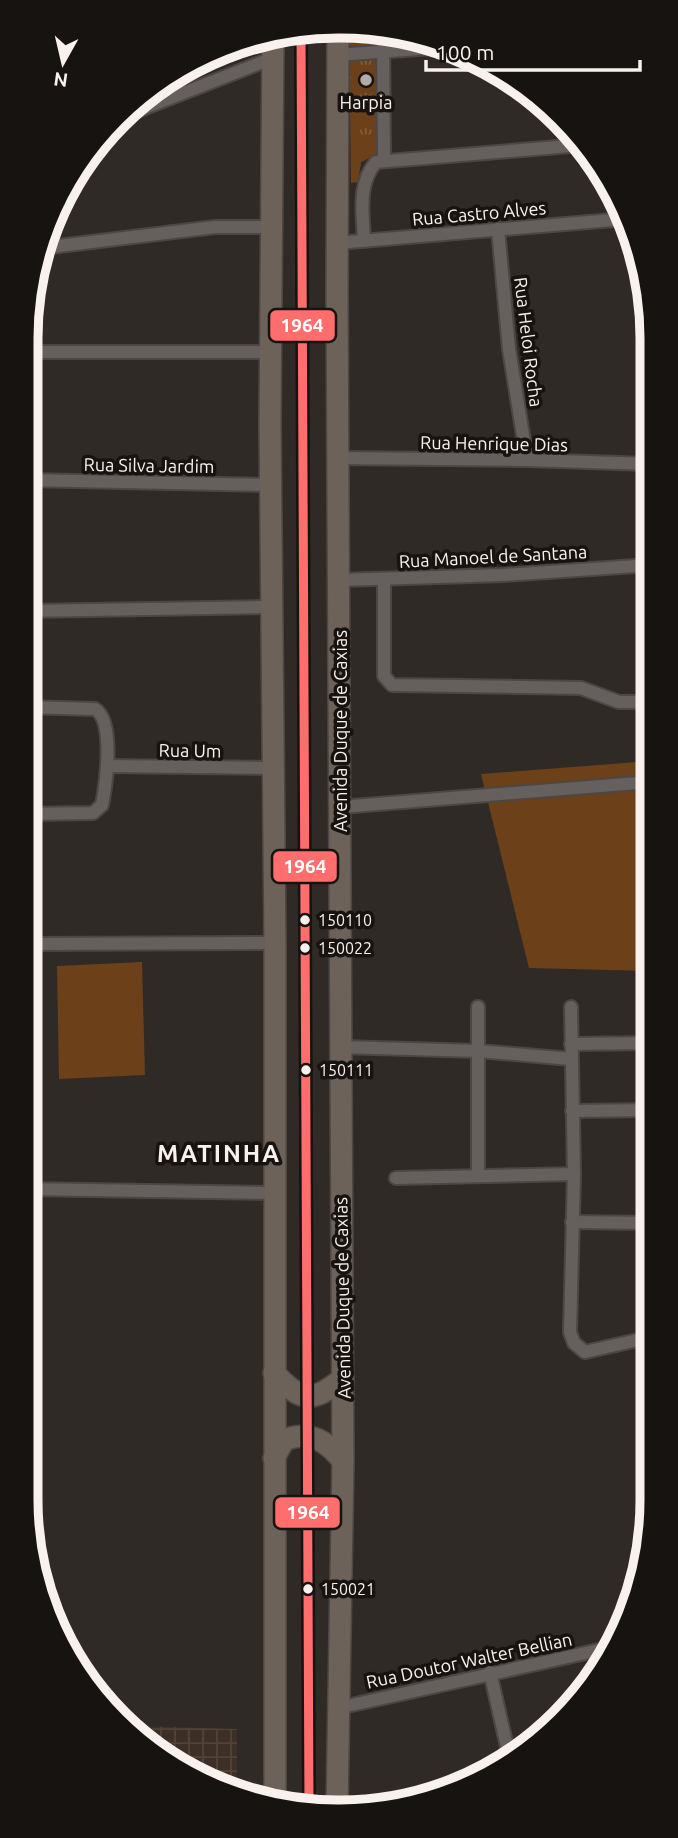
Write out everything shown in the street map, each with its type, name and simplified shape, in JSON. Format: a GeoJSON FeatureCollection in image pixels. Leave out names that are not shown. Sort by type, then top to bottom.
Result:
{"type":"FeatureCollection","features":[{"type":"Feature","properties":{"kind":"highway","name":"Avenida Duque de Caxias"},"geometry":{"type":"LineString","coordinates":[[337,1800],[344,1461],[340,1047],[338,38]]}},
{"type":"Feature","properties":{"kind":"highway"},"geometry":{"type":"LineString","coordinates":[[273,48],[271,485],[275,943],[275,1793]]}},
{"type":"Feature","properties":{"kind":"highway"},"geometry":{"type":"LineString","coordinates":[[274,1373],[296,1394],[307,1398],[322,1394],[343,1378]]}},
{"type":"Feature","properties":{"kind":"highway"},"geometry":{"type":"LineString","coordinates":[[274,1458],[284,1440],[307,1435],[326,1444],[344,1461]]}},
{"type":"Feature","properties":{"kind":"street"},"geometry":{"type":"LineString","coordinates":[[383,42],[384,160]]}},
{"type":"Feature","properties":{"kind":"street"},"geometry":{"type":"LineString","coordinates":[[151,105],[273,48]]}},
{"type":"Feature","properties":{"kind":"street"},"geometry":{"type":"LineString","coordinates":[[338,55],[416,49]]}},
{"type":"Feature","properties":{"kind":"street"},"geometry":{"type":"LineString","coordinates":[[364,241],[364,182],[372,166],[384,160],[569,146]]}},
{"type":"Feature","properties":{"kind":"street","name":"Rua Castro Alves"},"geometry":{"type":"LineString","coordinates":[[337,243],[615,220]]}},
{"type":"Feature","properties":{"kind":"street"},"geometry":{"type":"LineString","coordinates":[[53,247],[215,228],[271,227]]}},
{"type":"Feature","properties":{"kind":"street","name":"Rua Heloi Rocha"},"geometry":{"type":"LineString","coordinates":[[498,229],[509,349],[527,460]]}},
{"type":"Feature","properties":{"kind":"street"},"geometry":{"type":"LineString","coordinates":[[38,352],[271,352]]}},
{"type":"Feature","properties":{"kind":"street","name":"Rua Henrique Dias"},"geometry":{"type":"LineString","coordinates":[[339,458],[640,464]]}},
{"type":"Feature","properties":{"kind":"street","name":"Rua Silva Jardim"},"geometry":{"type":"LineString","coordinates":[[38,480],[271,485]]}},
{"type":"Feature","properties":{"kind":"street","name":"Rua Manoel de Santana"},"geometry":{"type":"LineString","coordinates":[[339,580],[640,566]]}},
{"type":"Feature","properties":{"kind":"street"},"geometry":{"type":"LineString","coordinates":[[384,579],[384,676],[392,685],[581,688],[619,702],[640,702]]}},
{"type":"Feature","properties":{"kind":"street"},"geometry":{"type":"LineString","coordinates":[[38,611],[272,607]]}},
{"type":"Feature","properties":{"kind":"street"},"geometry":{"type":"LineString","coordinates":[[38,707],[95,709],[100,712],[106,724],[107,766],[102,805],[93,813],[38,814]]}},
{"type":"Feature","properties":{"kind":"street","name":"Rua Um"},"geometry":{"type":"LineString","coordinates":[[107,766],[273,768]]}},
{"type":"Feature","properties":{"kind":"street"},"geometry":{"type":"LineString","coordinates":[[341,807],[640,783]]}},
{"type":"Feature","properties":{"kind":"street"},"geometry":{"type":"LineString","coordinates":[[38,944],[275,943]]}},
{"type":"Feature","properties":{"kind":"street"},"geometry":{"type":"LineString","coordinates":[[478,1007],[478,1175]]}},
{"type":"Feature","properties":{"kind":"street"},"geometry":{"type":"LineString","coordinates":[[571,1007],[574,1174],[570,1332],[578,1349],[593,1352],[640,1340]]}},
{"type":"Feature","properties":{"kind":"street"},"geometry":{"type":"LineString","coordinates":[[571,1044],[640,1043]]}},
{"type":"Feature","properties":{"kind":"street"},"geometry":{"type":"LineString","coordinates":[[340,1047],[479,1051],[571,1059]]}},
{"type":"Feature","properties":{"kind":"street"},"geometry":{"type":"LineString","coordinates":[[572,1111],[640,1110]]}},
{"type":"Feature","properties":{"kind":"street"},"geometry":{"type":"LineString","coordinates":[[396,1178],[574,1174]]}},
{"type":"Feature","properties":{"kind":"street"},"geometry":{"type":"LineString","coordinates":[[38,1189],[275,1193]]}},
{"type":"Feature","properties":{"kind":"street"},"geometry":{"type":"LineString","coordinates":[[572,1222],[640,1223]]}},
{"type":"Feature","properties":{"kind":"street","name":"Rua Doutor Walter Bellian"},"geometry":{"type":"LineString","coordinates":[[338,1708],[598,1650]]}},
{"type":"Feature","properties":{"kind":"street"},"geometry":{"type":"LineString","coordinates":[[490,1672],[507,1748]]}},
{"type":"Feature","properties":{"kind":"shaded area"},"geometry":{"type":"Polygon","coordinates":[[[143,1726],[237,1729],[237,1782],[206,1769],[172,1749],[143,1726]]]}},
{"type":"Feature","properties":{"kind":"green space"},"geometry":{"type":"Polygon","coordinates":[[[349,39],[376,41],[376,155],[361,162],[358,182],[351,183],[349,39]]]}},
{"type":"Feature","properties":{"kind":"green space"},"geometry":{"type":"Polygon","coordinates":[[[640,762],[640,971],[529,968],[481,774],[640,762]]]}},
{"type":"Feature","properties":{"kind":"green space"},"geometry":{"type":"Polygon","coordinates":[[[142,962],[145,1075],[59,1079],[57,966],[142,962]]]}},
{"type":"Feature","properties":{"kind":"transit line","name":"1964"},"geometry":{"type":"LineString","coordinates":[[301,41],[309,1798]]}},
{"type":"Feature","properties":{"kind":"place","name":"Harpia"},"geometry":{"type":"Point","coordinates":[366,80]}},
{"type":"Feature","properties":{"kind":"place","name":"150110"},"geometry":{"type":"Point","coordinates":[305,920]}},
{"type":"Feature","properties":{"kind":"place","name":"150022"},"geometry":{"type":"Point","coordinates":[305,948]}},
{"type":"Feature","properties":{"kind":"place","name":"150111"},"geometry":{"type":"Point","coordinates":[306,1070]}},
{"type":"Feature","properties":{"kind":"place","name":"150021"},"geometry":{"type":"Point","coordinates":[308,1589]}},
{"type":"Feature","properties":{"kind":"district","name":"MATINHA"},"geometry":{"type":"Point","coordinates":[219,1153]}}]}
